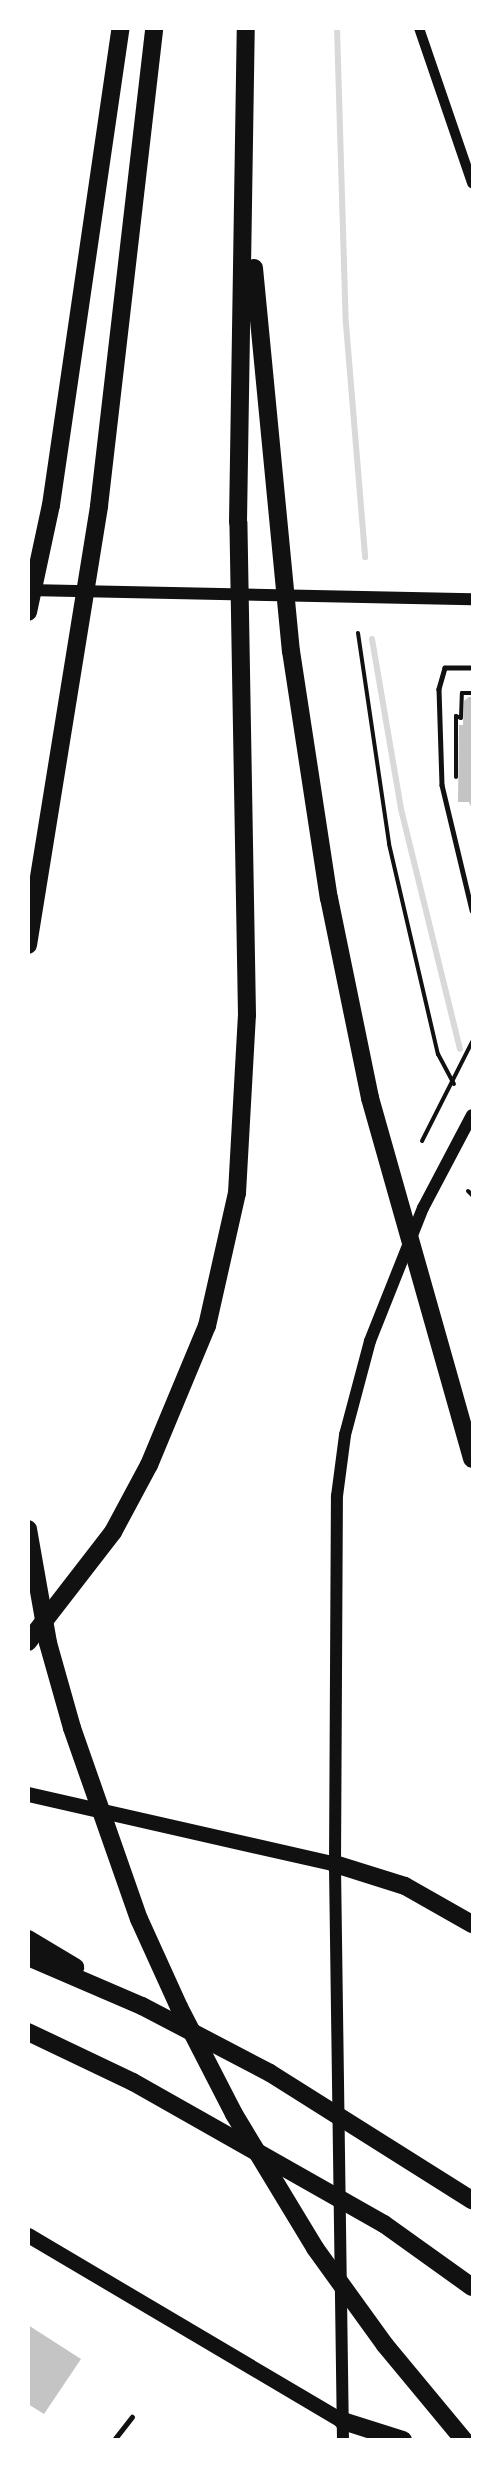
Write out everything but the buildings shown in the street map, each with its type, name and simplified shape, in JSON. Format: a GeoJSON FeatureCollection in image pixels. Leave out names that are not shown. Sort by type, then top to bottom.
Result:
{"type":"FeatureCollection","features":[{"type":"Feature","properties":{"kind":"highway"},"geometry":{"type":"LineString","coordinates":[[28,612],[51,505],[111,126],[121,28]]}},
{"type":"Feature","properties":{"kind":"highway"},"geometry":{"type":"LineString","coordinates":[[28,945],[99,506],[154,28]]}},
{"type":"Feature","properties":{"kind":"highway"},"geometry":{"type":"LineString","coordinates":[[28,1642],[113,1532],[149,1465],[207,1326],[225,1255],[246,1104],[238,522],[246,180],[246,28]]}},
{"type":"Feature","properties":{"kind":"highway"},"geometry":{"type":"LineString","coordinates":[[246,180],[276,518],[291,651],[329,898],[370,1098],[448,1382],[472,1459]]}},
{"type":"Feature","properties":{"kind":"highway"},"geometry":{"type":"LineString","coordinates":[[28,1529],[48,1643],[72,1728],[140,1919],[179,2007],[234,2114],[315,2248],[385,2345],[464,2439]]}},
{"type":"Feature","properties":{"kind":"highway"},"geometry":{"type":"LineString","coordinates":[[335,1864],[405,1886],[472,1924]]}},
{"type":"Feature","properties":{"kind":"highway"},"geometry":{"type":"LineString","coordinates":[[28,1939],[142,2006],[270,2073],[472,2200]]}},
{"type":"Feature","properties":{"kind":"highway"},"geometry":{"type":"LineString","coordinates":[[28,1957],[142,2006]]}},
{"type":"Feature","properties":{"kind":"highway"},"geometry":{"type":"LineString","coordinates":[[28,2032],[133,2082],[384,2224],[472,2287]]}},
{"type":"Feature","properties":{"kind":"highway"},"geometry":{"type":"LineString","coordinates":[[343,2421],[403,2439]]}},
{"type":"Feature","properties":{"kind":"main road"},"geometry":{"type":"LineString","coordinates":[[28,590],[472,599]]}},
{"type":"Feature","properties":{"kind":"main road"},"geometry":{"type":"LineString","coordinates":[[343,2439],[339,2002],[335,1864],[334,1560],[345,1435],[393,1278],[472,1115]]}},
{"type":"Feature","properties":{"kind":"main road"},"geometry":{"type":"LineString","coordinates":[[28,1794],[335,1864]]}},
{"type":"Feature","properties":{"kind":"main road"},"geometry":{"type":"LineString","coordinates":[[28,2235],[343,2421]]}},
{"type":"Feature","properties":{"kind":"street"},"geometry":{"type":"LineString","coordinates":[[419,28],[472,183]]}},
{"type":"Feature","properties":{"kind":"lane"},"geometry":{"type":"LineString","coordinates":[[472,668],[446,668],[439,689],[442,785],[472,910]]}},
{"type":"Feature","properties":{"kind":"lane"},"geometry":{"type":"LineString","coordinates":[[114,2439],[132,2417]]}},
{"type":"Feature","properties":{"kind":"path"},"geometry":{"type":"LineString","coordinates":[[358,633],[389,844],[438,1054],[454,1084]]}},
{"type":"Feature","properties":{"kind":"path"},"geometry":{"type":"LineString","coordinates":[[456,783],[456,716],[461,718],[462,693],[472,693]]}},
{"type":"Feature","properties":{"kind":"path"},"geometry":{"type":"LineString","coordinates":[[422,1141],[454,1084],[472,1042]]}},
{"type":"Feature","properties":{"kind":"path"},"geometry":{"type":"LineString","coordinates":[[468,1191],[472,1195]]}},
{"type":"Feature","properties":{"kind":"waterway"},"geometry":{"type":"LineString","coordinates":[[337,28],[346,324],[365,557]]}},
{"type":"Feature","properties":{"kind":"waterway"},"geometry":{"type":"LineString","coordinates":[[372,639],[401,809],[460,1049]]}}]}
